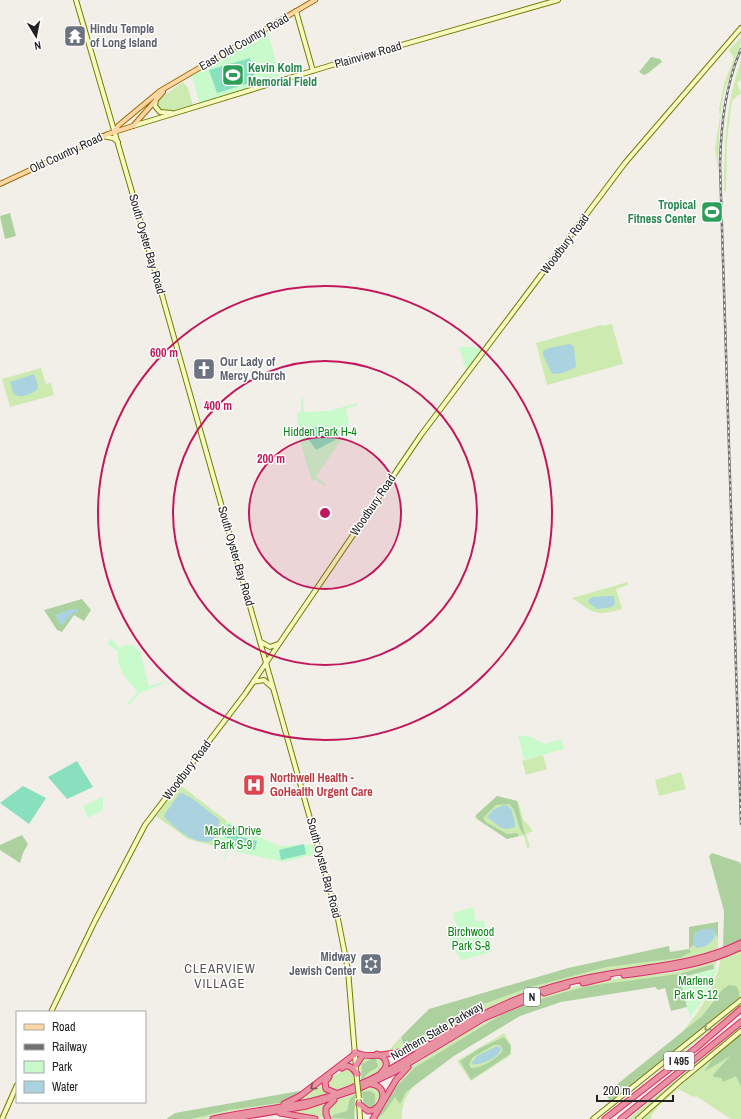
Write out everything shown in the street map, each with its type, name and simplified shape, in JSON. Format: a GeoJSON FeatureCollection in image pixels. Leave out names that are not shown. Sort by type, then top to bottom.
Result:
{"type":"FeatureCollection","features":[{"type":"Feature","properties":{"kind":"highway","name":"Northern State Parkway"},"geometry":{"type":"LineString","coordinates":[[213,1119],[307,1106],[347,1094],[372,1084],[416,1060],[475,1023],[510,1006],[537,996],[586,982],[678,968],[738,947],[741,943]]}},
{"type":"Feature","properties":{"kind":"highway","name":"Northern State Parkway"},"geometry":{"type":"LineString","coordinates":[[229,1119],[294,1105],[337,1093],[376,1077],[407,1061],[437,1041],[492,1010],[522,997],[555,986],[598,976],[668,966],[710,958]]}},
{"type":"Feature","properties":{"kind":"highway","name":"I 495"},"geometry":{"type":"LineString","coordinates":[[606,1118],[740,1011]]}},
{"type":"Feature","properties":{"kind":"highway","name":"I 495"},"geometry":{"type":"LineString","coordinates":[[622,1118],[741,1022]]}},
{"type":"Feature","properties":{"kind":"highway"},"geometry":{"type":"LineString","coordinates":[[269,1111],[296,1099],[355,1053],[362,1056],[410,1050],[437,1041]]}},
{"type":"Feature","properties":{"kind":"highway"},"geometry":{"type":"LineString","coordinates":[[376,1054],[383,1056],[387,1064],[384,1071],[376,1077]]}},
{"type":"Feature","properties":{"kind":"highway"},"geometry":{"type":"LineString","coordinates":[[356,1065],[362,1056]]}},
{"type":"Feature","properties":{"kind":"highway"},"geometry":{"type":"LineString","coordinates":[[373,1119],[396,1080],[416,1060]]}},
{"type":"Feature","properties":{"kind":"highway"},"geometry":{"type":"LineString","coordinates":[[337,1093],[326,1089],[325,1082],[328,1078],[346,1066],[352,1067],[357,1074]]}},
{"type":"Feature","properties":{"kind":"highway"},"geometry":{"type":"LineString","coordinates":[[359,1104],[368,1111],[374,1110],[378,1106],[383,1096],[383,1090],[379,1086],[372,1084]]}},
{"type":"Feature","properties":{"kind":"highway"},"geometry":{"type":"LineString","coordinates":[[328,1119],[325,1111],[328,1105],[347,1094]]}},
{"type":"Feature","properties":{"kind":"highway"},"geometry":{"type":"LineString","coordinates":[[269,1111],[315,1119]]}},
{"type":"Feature","properties":{"kind":"main road","name":"South Oyster Bay Road"},"geometry":{"type":"LineString","coordinates":[[76,0],[274,688],[344,944],[350,985],[360,1119]]}},
{"type":"Feature","properties":{"kind":"main road","name":"East Old Country Road"},"geometry":{"type":"LineString","coordinates":[[114,131],[160,91],[316,0]]}},
{"type":"Feature","properties":{"kind":"main road","name":"Plainview Road"},"geometry":{"type":"LineString","coordinates":[[133,126],[313,71],[558,0]]}},
{"type":"Feature","properties":{"kind":"main road"},"geometry":{"type":"LineString","coordinates":[[296,11],[313,71]]}},
{"type":"Feature","properties":{"kind":"main road","name":"Woodbury Road"},"geometry":{"type":"LineString","coordinates":[[51,1011],[95,921],[146,825],[253,682],[421,434],[625,164],[741,28]]}},
{"type":"Feature","properties":{"kind":"main road","name":"East Old Country Road"},"geometry":{"type":"LineString","coordinates":[[133,126],[156,99],[172,84]]}},
{"type":"Feature","properties":{"kind":"main road"},"geometry":{"type":"LineString","coordinates":[[156,99],[156,108],[161,113],[186,110]]}},
{"type":"Feature","properties":{"kind":"main road","name":"Old Country Road"},"geometry":{"type":"LineString","coordinates":[[0,184],[102,136],[133,126]]}},
{"type":"Feature","properties":{"kind":"main road"},"geometry":{"type":"LineString","coordinates":[[102,136],[113,138],[118,142]]}},
{"type":"Feature","properties":{"kind":"main road"},"geometry":{"type":"LineString","coordinates":[[260,642],[270,647],[278,644]]}},
{"type":"Feature","properties":{"kind":"main road"},"geometry":{"type":"LineString","coordinates":[[253,682],[267,681],[274,688]]}},
{"type":"Feature","properties":{"kind":"main road"},"geometry":{"type":"LineString","coordinates":[[592,1119],[739,1002]]}},
{"type":"Feature","properties":{"kind":"main road"},"geometry":{"type":"LineString","coordinates":[[638,1119],[677,1084],[741,1031]]}},
{"type":"Feature","properties":{"kind":"main road"},"geometry":{"type":"LineString","coordinates":[[2,1119],[16,1087]]}},
{"type":"Feature","properties":{"kind":"green space"},"geometry":{"type":"Polygon","coordinates":[[[267,28],[281,81],[200,105],[191,73],[267,28]]]}},
{"type":"Feature","properties":{"kind":"green space"},"geometry":{"type":"Polygon","coordinates":[[[741,37],[739,51],[723,98],[718,169],[715,148],[720,116],[719,109],[724,84],[734,58],[729,50],[741,37]]]}},
{"type":"Feature","properties":{"kind":"green space"},"geometry":{"type":"Polygon","coordinates":[[[651,57],[660,59],[662,62],[644,75],[639,72],[651,57]]]}},
{"type":"Feature","properties":{"kind":"green space","name":"Kevin Kolm Memorial Field"},"geometry":{"type":"Polygon","coordinates":[[[250,58],[256,81],[217,93],[209,70],[250,58]]]}},
{"type":"Feature","properties":{"kind":"green space"},"geometry":{"type":"Polygon","coordinates":[[[741,59],[741,80],[737,83],[741,93],[732,101],[727,140],[726,192],[724,190],[725,140],[732,92],[741,59]]]}},
{"type":"Feature","properties":{"kind":"green space"},"geometry":{"type":"Polygon","coordinates":[[[183,82],[188,88],[193,105],[164,113],[157,106],[158,100],[183,82]]]}},
{"type":"Feature","properties":{"kind":"green space"},"geometry":{"type":"Polygon","coordinates":[[[10,213],[16,236],[5,239],[0,216],[10,213]]]}},
{"type":"Feature","properties":{"kind":"green space"},"geometry":{"type":"Polygon","coordinates":[[[612,324],[623,364],[547,385],[536,343],[601,325],[612,324]]]}},
{"type":"Feature","properties":{"kind":"green space"},"geometry":{"type":"Polygon","coordinates":[[[470,332],[467,347],[487,348],[466,371],[459,347],[466,347],[470,332]]]}},
{"type":"Feature","properties":{"kind":"green space"},"geometry":{"type":"Polygon","coordinates":[[[41,368],[46,384],[51,383],[54,395],[10,407],[2,379],[41,368]]]}},
{"type":"Feature","properties":{"kind":"green space","name":"Hidden Park H-4"},"geometry":{"type":"Polygon","coordinates":[[[301,398],[303,398],[304,412],[329,411],[357,403],[358,405],[346,409],[349,422],[347,431],[316,477],[326,484],[325,486],[314,479],[312,482],[298,434],[297,413],[301,412],[301,398]]]}},
{"type":"Feature","properties":{"kind":"green space"},"geometry":{"type":"Polygon","coordinates":[[[321,426],[330,432],[335,440],[316,450],[305,434],[311,428],[321,426]]]}},
{"type":"Feature","properties":{"kind":"green space"},"geometry":{"type":"Polygon","coordinates":[[[628,582],[628,585],[616,589],[622,609],[606,613],[595,612],[572,598],[628,582]]]}},
{"type":"Feature","properties":{"kind":"green space"},"geometry":{"type":"Polygon","coordinates":[[[82,599],[91,610],[84,621],[74,615],[62,632],[57,630],[44,610],[82,599]]]}},
{"type":"Feature","properties":{"kind":"green space"},"geometry":{"type":"Polygon","coordinates":[[[111,638],[120,648],[125,645],[133,645],[140,652],[149,686],[165,683],[140,693],[129,705],[127,703],[138,692],[120,668],[118,651],[107,644],[111,638]]]}},
{"type":"Feature","properties":{"kind":"green space"},"geometry":{"type":"Polygon","coordinates":[[[518,735],[531,737],[545,744],[561,739],[564,749],[524,760],[518,735]]]}},
{"type":"Feature","properties":{"kind":"green space"},"geometry":{"type":"Polygon","coordinates":[[[543,755],[547,769],[526,775],[522,761],[543,755]]]}},
{"type":"Feature","properties":{"kind":"green space"},"geometry":{"type":"Polygon","coordinates":[[[77,761],[93,787],[67,799],[48,777],[77,761]]]}},
{"type":"Feature","properties":{"kind":"green space"},"geometry":{"type":"Polygon","coordinates":[[[681,772],[686,789],[659,796],[655,780],[681,772]]]}},
{"type":"Feature","properties":{"kind":"green space"},"geometry":{"type":"Polygon","coordinates":[[[180,785],[227,821],[215,846],[188,839],[156,816],[180,785]]]}},
{"type":"Feature","properties":{"kind":"green space"},"geometry":{"type":"Polygon","coordinates":[[[23,786],[46,798],[29,824],[0,803],[23,786]]]}},
{"type":"Feature","properties":{"kind":"green space"},"geometry":{"type":"Polygon","coordinates":[[[497,796],[518,801],[523,819],[533,831],[526,834],[530,847],[527,848],[524,835],[507,839],[474,817],[497,796]]]}},
{"type":"Feature","properties":{"kind":"green space"},"geometry":{"type":"Polygon","coordinates":[[[497,796],[517,801],[525,836],[509,804],[496,805],[483,818],[486,822],[507,834],[517,833],[519,836],[507,839],[477,819],[476,815],[497,796]]]}},
{"type":"Feature","properties":{"kind":"green space"},"geometry":{"type":"Polygon","coordinates":[[[103,797],[103,810],[88,818],[83,806],[103,797]]]}},
{"type":"Feature","properties":{"kind":"green space","name":"Market Drive Park S-9"},"geometry":{"type":"Polygon","coordinates":[[[227,821],[279,846],[314,844],[316,854],[284,862],[228,850],[223,864],[226,849],[215,846],[227,821]]]}},
{"type":"Feature","properties":{"kind":"green space"},"geometry":{"type":"Polygon","coordinates":[[[228,824],[241,830],[238,836],[257,841],[255,850],[229,844],[230,839],[222,836],[228,824]]]}},
{"type":"Feature","properties":{"kind":"green space"},"geometry":{"type":"Polygon","coordinates":[[[22,835],[28,844],[20,863],[0,850],[0,845],[22,835]]]}},
{"type":"Feature","properties":{"kind":"green space"},"geometry":{"type":"Polygon","coordinates":[[[304,844],[306,854],[281,860],[279,850],[304,844]]]}},
{"type":"Feature","properties":{"kind":"green space"},"geometry":{"type":"Polygon","coordinates":[[[712,853],[741,864],[741,940],[723,949],[724,911],[709,856],[712,853]]]}},
{"type":"Feature","properties":{"kind":"green space","name":"Birchwood Park S-8"},"geometry":{"type":"Polygon","coordinates":[[[473,907],[476,922],[484,920],[492,952],[461,960],[451,944],[447,930],[457,927],[453,913],[473,907]]]}},
{"type":"Feature","properties":{"kind":"green space"},"geometry":{"type":"Polygon","coordinates":[[[718,922],[718,951],[705,955],[558,983],[455,1026],[424,1045],[404,1051],[360,1053],[389,1050],[401,1037],[404,1046],[411,1045],[426,1033],[440,1028],[481,1005],[531,987],[607,967],[680,958],[689,949],[689,927],[718,922]]]}},
{"type":"Feature","properties":{"kind":"green space"},"geometry":{"type":"Polygon","coordinates":[[[718,922],[718,938],[715,932],[695,933],[693,945],[689,949],[689,927],[718,922]]]}},
{"type":"Feature","properties":{"kind":"green space"},"geometry":{"type":"Polygon","coordinates":[[[669,946],[670,952],[689,949],[691,952],[680,958],[607,967],[531,987],[481,1005],[440,1028],[426,1033],[411,1045],[404,1046],[401,1037],[429,1009],[568,968],[669,946]]]}},
{"type":"Feature","properties":{"kind":"green space"},"geometry":{"type":"Polygon","coordinates":[[[741,950],[741,996],[739,998],[739,991],[716,997],[702,1016],[681,1033],[695,1016],[711,989],[721,958],[741,950]]]}},
{"type":"Feature","properties":{"kind":"green space"},"geometry":{"type":"Polygon","coordinates":[[[717,960],[714,969],[713,964],[678,974],[528,1003],[502,1015],[414,1068],[397,1086],[391,1096],[418,1082],[411,1090],[404,1103],[402,1119],[375,1119],[396,1082],[405,1071],[455,1038],[528,1001],[574,987],[606,980],[676,972],[717,960]]]}},
{"type":"Feature","properties":{"kind":"green space"},"geometry":{"type":"Polygon","coordinates":[[[713,964],[714,969],[680,978],[687,1007],[671,1011],[665,988],[658,990],[655,987],[561,1002],[520,1016],[454,1056],[406,1092],[400,1104],[395,1097],[384,1113],[377,1119],[397,1086],[414,1068],[501,1015],[528,1003],[589,986],[678,974],[713,964]]]}},
{"type":"Feature","properties":{"kind":"green space","name":"Marlene Park S-12"},"geometry":{"type":"Polygon","coordinates":[[[717,968],[707,994],[690,1018],[680,978],[717,968]]]}},
{"type":"Feature","properties":{"kind":"green space"},"geometry":{"type":"Polygon","coordinates":[[[729,985],[736,986],[739,991],[739,998],[610,1102],[606,1094],[610,1090],[702,1016],[722,990],[729,985]]]}},
{"type":"Feature","properties":{"kind":"green space"},"geometry":{"type":"Polygon","coordinates":[[[740,1004],[741,1005],[618,1105],[740,1004]]]}},
{"type":"Feature","properties":{"kind":"green space"},"geometry":{"type":"Polygon","coordinates":[[[741,1027],[635,1119],[628,1119],[741,1027]]]}},
{"type":"Feature","properties":{"kind":"green space"},"geometry":{"type":"Polygon","coordinates":[[[504,1033],[511,1045],[511,1055],[471,1081],[457,1061],[504,1033]]]}},
{"type":"Feature","properties":{"kind":"green space"},"geometry":{"type":"Polygon","coordinates":[[[741,1034],[741,1087],[736,1076],[723,1082],[721,1078],[714,1077],[713,1075],[730,1056],[704,1072],[713,1058],[741,1034]]]}},
{"type":"Feature","properties":{"kind":"green space"},"geometry":{"type":"Polygon","coordinates":[[[504,1037],[511,1046],[510,1054],[471,1080],[460,1061],[480,1048],[504,1037]],[[494,1045],[473,1057],[469,1064],[471,1068],[484,1065],[498,1056],[503,1050],[500,1045],[494,1045]]]}},
{"type":"Feature","properties":{"kind":"green space"},"geometry":{"type":"Polygon","coordinates":[[[731,1056],[741,1087],[741,1119],[731,1119],[696,1096],[693,1097],[678,1089],[657,1108],[651,1116],[652,1119],[641,1119],[713,1058],[704,1072],[724,1058],[731,1056]]]}},
{"type":"Feature","properties":{"kind":"green space"},"geometry":{"type":"Polygon","coordinates":[[[364,1057],[382,1057],[386,1063],[382,1071],[352,1086],[335,1091],[327,1087],[328,1080],[347,1067],[353,1072],[354,1083],[361,1081],[360,1062],[364,1057]]]}},
{"type":"Feature","properties":{"kind":"green space"},"geometry":{"type":"Polygon","coordinates":[[[371,1059],[376,1059],[378,1067],[368,1073],[361,1081],[362,1064],[371,1059]]]}},
{"type":"Feature","properties":{"kind":"green space"},"geometry":{"type":"Polygon","coordinates":[[[326,1078],[328,1095],[291,1103],[326,1078]]]}},
{"type":"Feature","properties":{"kind":"green space"},"geometry":{"type":"Polygon","coordinates":[[[373,1087],[379,1088],[382,1097],[375,1108],[364,1106],[362,1097],[355,1099],[355,1119],[329,1119],[327,1116],[329,1105],[332,1102],[373,1087]]]}},
{"type":"Feature","properties":{"kind":"green space"},"geometry":{"type":"Polygon","coordinates":[[[305,1090],[286,1102],[229,1110],[191,1119],[166,1119],[175,1113],[305,1090]]]}},
{"type":"Feature","properties":{"kind":"green space"},"geometry":{"type":"Polygon","coordinates":[[[307,1091],[284,1103],[231,1111],[203,1119],[191,1119],[307,1091]]]}},
{"type":"Feature","properties":{"kind":"green space"},"geometry":{"type":"Polygon","coordinates":[[[370,1091],[375,1094],[375,1105],[370,1111],[364,1106],[362,1092],[370,1091]]]}},
{"type":"Feature","properties":{"kind":"green space"},"geometry":{"type":"Polygon","coordinates":[[[355,1095],[354,1119],[332,1118],[333,1115],[347,1111],[350,1098],[355,1095]]]}},
{"type":"Feature","properties":{"kind":"green space"},"geometry":{"type":"Polygon","coordinates":[[[326,1103],[327,1119],[288,1113],[289,1112],[326,1103]]]}},
{"type":"Feature","properties":{"kind":"water"},"geometry":{"type":"Polygon","coordinates":[[[570,344],[574,347],[576,367],[563,373],[552,374],[543,355],[543,351],[549,348],[570,344]]]}},
{"type":"Feature","properties":{"kind":"water"},"geometry":{"type":"Polygon","coordinates":[[[34,374],[38,385],[37,390],[28,395],[22,396],[13,393],[10,382],[34,374]]]}},
{"type":"Feature","properties":{"kind":"water"},"geometry":{"type":"Polygon","coordinates":[[[614,596],[615,604],[612,607],[597,609],[589,603],[588,600],[593,597],[614,596]]]}},
{"type":"Feature","properties":{"kind":"water"},"geometry":{"type":"Polygon","coordinates":[[[71,609],[77,609],[78,612],[73,613],[62,625],[60,624],[55,615],[71,609]]]}},
{"type":"Feature","properties":{"kind":"water"},"geometry":{"type":"Polygon","coordinates":[[[182,793],[193,799],[220,820],[217,833],[213,840],[206,842],[186,836],[164,817],[179,794],[182,793]]]}},
{"type":"Feature","properties":{"kind":"water"},"geometry":{"type":"Polygon","coordinates":[[[504,805],[508,806],[512,810],[515,827],[507,829],[501,828],[487,817],[494,809],[504,805]]]}},
{"type":"Feature","properties":{"kind":"water"},"geometry":{"type":"Polygon","coordinates":[[[713,928],[716,935],[710,943],[699,948],[696,948],[693,945],[695,933],[700,930],[713,928]]]}},
{"type":"Feature","properties":{"kind":"water"},"geometry":{"type":"Polygon","coordinates":[[[497,1046],[501,1048],[500,1052],[493,1058],[479,1064],[471,1064],[477,1056],[497,1046]]]}},
{"type":"Feature","properties":{"kind":"railway"},"geometry":{"type":"LineString","coordinates":[[741,49],[731,77],[725,106],[721,135],[720,165],[741,824]]}},
{"type":"Feature","properties":{"kind":"place","name":"Hindu Temple of Long Island"},"geometry":{"type":"Point","coordinates":[75,36]}},
{"type":"Feature","properties":{"kind":"place","name":"Kevin Kolm Memorial Field"},"geometry":{"type":"Point","coordinates":[233,75]}},
{"type":"Feature","properties":{"kind":"place","name":"Tropical Fitness Center"},"geometry":{"type":"Point","coordinates":[712,212]}},
{"type":"Feature","properties":{"kind":"place","name":"Our Lady of Mercy Church"},"geometry":{"type":"Point","coordinates":[204,369]}},
{"type":"Feature","properties":{"kind":"place","name":"Northwell Health - GoHealth Urgent Care"},"geometry":{"type":"Point","coordinates":[254,785]}},
{"type":"Feature","properties":{"kind":"place","name":"Midway Jewish Center"},"geometry":{"type":"Point","coordinates":[371,964]}},
{"type":"Feature","properties":{"kind":"district","name":"CLEARVIEW VILLAGE"},"geometry":{"type":"Point","coordinates":[220,976]}}]}
